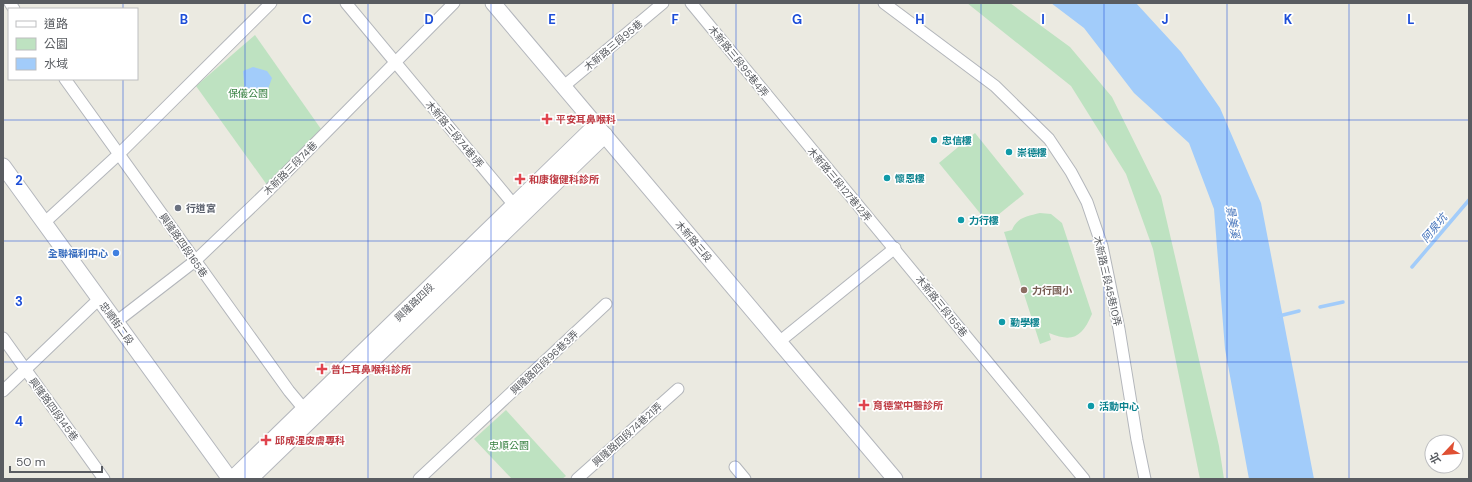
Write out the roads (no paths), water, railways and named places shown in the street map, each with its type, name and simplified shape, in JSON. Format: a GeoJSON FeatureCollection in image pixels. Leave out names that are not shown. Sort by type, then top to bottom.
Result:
{"type":"FeatureCollection","features":[{"type":"Feature","properties":{"kind":"main road","name":"木新路三段"},"geometry":{"type":"LineString","coordinates":[[494,3],[895,479]]}},
{"type":"Feature","properties":{"kind":"main road","name":"興隆路四段"},"geometry":{"type":"LineString","coordinates":[[231,479],[514,205],[600,130]]}},
{"type":"Feature","properties":{"kind":"main road","name":"興隆路四段"},"geometry":{"type":"LineString","coordinates":[[250,479],[600,130]]}},
{"type":"Feature","properties":{"kind":"main road","name":"忠順街二段"},"geometry":{"type":"LineString","coordinates":[[3,166],[231,479]]}},
{"type":"Feature","properties":{"kind":"street"},"geometry":{"type":"LineString","coordinates":[[44,223],[119,154],[271,3]]}},
{"type":"Feature","properties":{"kind":"street","name":"木新路三段74巷1弄"},"geometry":{"type":"LineString","coordinates":[[346,3],[514,205]]}},
{"type":"Feature","properties":{"kind":"street","name":"木新路三段74巷"},"geometry":{"type":"LineString","coordinates":[[116,322],[195,261],[264,195],[454,3]]}},
{"type":"Feature","properties":{"kind":"street","name":"木新路三段95巷"},"geometry":{"type":"LineString","coordinates":[[564,86],[663,3]]}},
{"type":"Feature","properties":{"kind":"street","name":"木新路三段95巷4弄"},"geometry":{"type":"LineString","coordinates":[[691,3],[786,120]]}},
{"type":"Feature","properties":{"kind":"street","name":"木新路三段45巷10弄"},"geometry":{"type":"LineString","coordinates":[[884,3],[995,86],[1049,139],[1071,172],[1087,202],[1102,246],[1119,329],[1137,440],[1145,479]]}},
{"type":"Feature","properties":{"kind":"street","name":"興隆路四段165巷"},"geometry":{"type":"LineString","coordinates":[[66,80],[195,261],[304,409]]}},
{"type":"Feature","properties":{"kind":"street","name":"木新路三段127巷12弄"},"geometry":{"type":"LineString","coordinates":[[786,120],[895,248]]}},
{"type":"Feature","properties":{"kind":"street"},"geometry":{"type":"LineString","coordinates":[[779,342],[895,248]]}},
{"type":"Feature","properties":{"kind":"street","name":"木新路三段155巷"},"geometry":{"type":"LineString","coordinates":[[895,248],[1084,479]]}},
{"type":"Feature","properties":{"kind":"street"},"geometry":{"type":"LineString","coordinates":[[3,391],[99,299]]}},
{"type":"Feature","properties":{"kind":"street","name":"興隆路四段96巷3弄"},"geometry":{"type":"LineString","coordinates":[[419,479],[606,304]]}},
{"type":"Feature","properties":{"kind":"street","name":"興隆路四段145巷"},"geometry":{"type":"LineString","coordinates":[[3,338],[104,479]]}},
{"type":"Feature","properties":{"kind":"street","name":"興隆路四段74巷21弄"},"geometry":{"type":"LineString","coordinates":[[577,479],[678,389]]}},
{"type":"Feature","properties":{"kind":"street"},"geometry":{"type":"LineString","coordinates":[[735,467],[745,479]]}},
{"type":"Feature","properties":{"kind":"water","name":"景美溪"},"geometry":{"type":"Polygon","coordinates":[[[1051,3],[1136,3],[1181,52],[1220,108],[1261,203],[1314,479],[1249,479],[1225,349],[1214,209],[1189,143],[1134,93],[1084,28],[1051,3]]]}},
{"type":"Feature","properties":{"kind":"water"},"geometry":{"type":"Polygon","coordinates":[[[253,67],[267,71],[272,78],[268,89],[268,99],[258,98],[245,93],[243,71],[253,67]]]}},
{"type":"Feature","properties":{"kind":"waterway","name":"阿泉坑"},"geometry":{"type":"LineString","coordinates":[[1412,267],[1469,200]]}},
{"type":"Feature","properties":{"kind":"waterway","name":"阿泉坑"},"geometry":{"type":"LineString","coordinates":[[1320,307],[1343,302]]}},
{"type":"Feature","properties":{"kind":"waterway","name":"阿泉坑"},"geometry":{"type":"LineString","coordinates":[[1279,316],[1299,311]]}},
{"type":"Feature","properties":{"kind":"place","name":"平安耳鼻喉科"},"geometry":{"type":"Point","coordinates":[547,119]}},
{"type":"Feature","properties":{"kind":"place","name":"忠信樓"},"geometry":{"type":"Point","coordinates":[934,140]}},
{"type":"Feature","properties":{"kind":"place","name":"崇德樓"},"geometry":{"type":"Point","coordinates":[1009,152]}},
{"type":"Feature","properties":{"kind":"place","name":"懷恩樓"},"geometry":{"type":"Point","coordinates":[887,178]}},
{"type":"Feature","properties":{"kind":"place","name":"和康復健科診所"},"geometry":{"type":"Point","coordinates":[520,179]}},
{"type":"Feature","properties":{"kind":"place","name":"行道宮"},"geometry":{"type":"Point","coordinates":[178,208]}},
{"type":"Feature","properties":{"kind":"place","name":"力行樓"},"geometry":{"type":"Point","coordinates":[961,220]}},
{"type":"Feature","properties":{"kind":"place","name":"全聯福利中心"},"geometry":{"type":"Point","coordinates":[116,253]}},
{"type":"Feature","properties":{"kind":"place","name":"力行國小"},"geometry":{"type":"Point","coordinates":[1024,290]}},
{"type":"Feature","properties":{"kind":"place","name":"勤學樓"},"geometry":{"type":"Point","coordinates":[1002,322]}},
{"type":"Feature","properties":{"kind":"place","name":"普仁耳鼻喉科診所"},"geometry":{"type":"Point","coordinates":[322,369]}},
{"type":"Feature","properties":{"kind":"place","name":"育德堂中醫診所"},"geometry":{"type":"Point","coordinates":[864,405]}},
{"type":"Feature","properties":{"kind":"place","name":"活動中心"},"geometry":{"type":"Point","coordinates":[1091,406]}},
{"type":"Feature","properties":{"kind":"place","name":"邱成湦皮膚專科"},"geometry":{"type":"Point","coordinates":[266,440]}},
{"type":"Feature","properties":{"kind":"park label","name":"保儀公園"},"geometry":{"type":"Point","coordinates":[248,93]}},
{"type":"Feature","properties":{"kind":"park label","name":"忠順公園"},"geometry":{"type":"Point","coordinates":[509,445]}}]}
